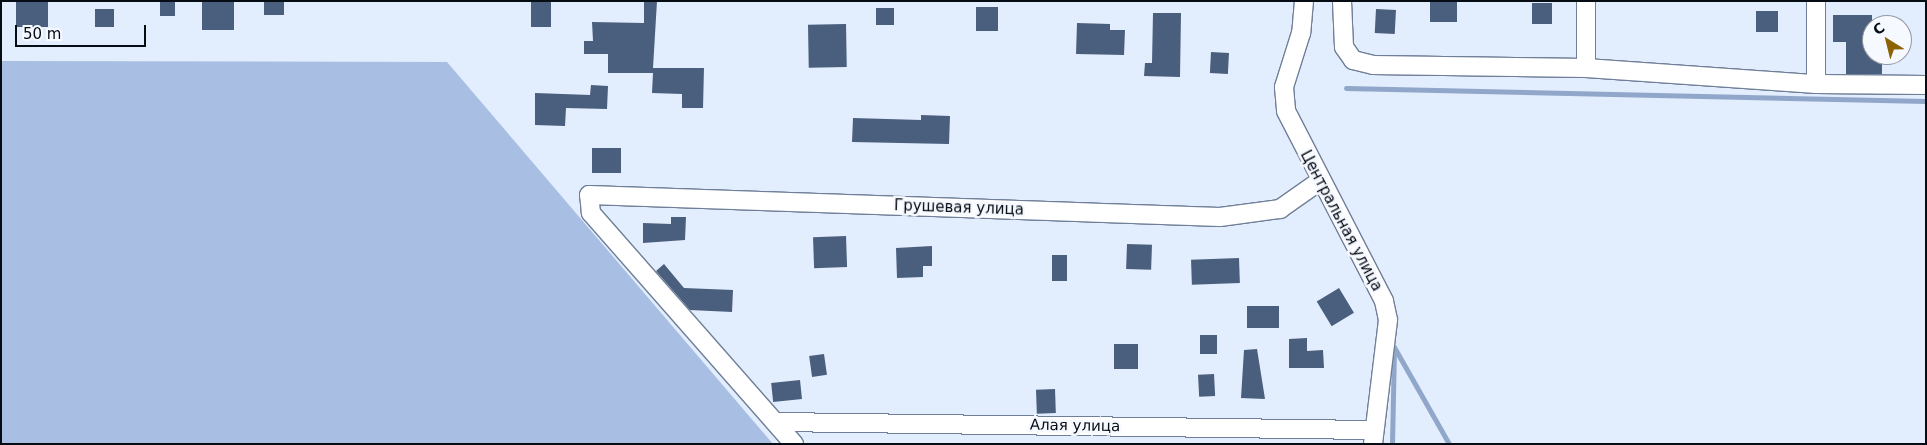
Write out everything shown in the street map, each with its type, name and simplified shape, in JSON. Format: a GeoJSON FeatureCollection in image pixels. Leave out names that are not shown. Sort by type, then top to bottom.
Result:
{"type":"FeatureCollection","features":[{"type":"Feature","properties":{"kind":"street","name":"Центральная улица"},"geometry":{"type":"LineString","coordinates":[[1304,1],[1302,33],[1284,88],[1286,111],[1320,181],[1370,270],[1388,320],[1373,437]]}},
{"type":"Feature","properties":{"kind":"street"},"geometry":{"type":"LineString","coordinates":[[1342,1],[1344,47],[1353,60],[1373,65],[1586,68],[1816,84],[1926,85]]}},
{"type":"Feature","properties":{"kind":"street"},"geometry":{"type":"LineString","coordinates":[[1586,1],[1586,68]]}},
{"type":"Feature","properties":{"kind":"street"},"geometry":{"type":"LineString","coordinates":[[1816,1],[1816,84]]}},
{"type":"Feature","properties":{"kind":"street","name":"Грушевая улица"},"geometry":{"type":"LineString","coordinates":[[776,422],[591,213],[589,195],[1220,217],[1280,209],[1320,181]]}},
{"type":"Feature","properties":{"kind":"street"},"geometry":{"type":"LineString","coordinates":[[776,422],[794,444]]}},
{"type":"Feature","properties":{"kind":"street","name":"Алая улица"},"geometry":{"type":"LineString","coordinates":[[776,422],[1373,437]]}},
{"type":"Feature","properties":{"kind":"shaded area"},"geometry":{"type":"Polygon","coordinates":[[[1,61],[447,62],[773,444],[1,444],[1,61]]]}},
{"type":"Feature","properties":{"kind":"building"},"geometry":{"type":"Polygon","coordinates":[[[16,1],[48,1],[48,27],[16,27],[16,1]]]}},
{"type":"Feature","properties":{"kind":"building"},"geometry":{"type":"Polygon","coordinates":[[[160,1],[175,1],[175,16],[160,16],[160,1]]]}},
{"type":"Feature","properties":{"kind":"building"},"geometry":{"type":"Polygon","coordinates":[[[202,1],[234,1],[234,30],[202,30],[202,1]]]}},
{"type":"Feature","properties":{"kind":"building"},"geometry":{"type":"Polygon","coordinates":[[[264,1],[284,1],[284,15],[264,15],[264,1]]]}},
{"type":"Feature","properties":{"kind":"building"},"geometry":{"type":"Polygon","coordinates":[[[531,1],[551,1],[551,27],[531,27],[531,1]]]}},
{"type":"Feature","properties":{"kind":"building"},"geometry":{"type":"Polygon","coordinates":[[[644,1],[657,1],[653,68],[704,68],[703,108],[682,108],[682,94],[652,93],[653,73],[608,73],[608,54],[584,54],[584,41],[593,41],[592,22],[644,23],[644,1]]]}},
{"type":"Feature","properties":{"kind":"building"},"geometry":{"type":"Polygon","coordinates":[[[1430,1],[1457,1],[1457,22],[1430,22],[1430,1]]]}},
{"type":"Feature","properties":{"kind":"building"},"geometry":{"type":"Polygon","coordinates":[[[1532,3],[1552,3],[1552,24],[1532,24],[1532,3]]]}},
{"type":"Feature","properties":{"kind":"building"},"geometry":{"type":"Polygon","coordinates":[[[976,7],[998,7],[998,31],[976,31],[976,7]]]}},
{"type":"Feature","properties":{"kind":"building"},"geometry":{"type":"Polygon","coordinates":[[[876,8],[894,8],[894,25],[876,25],[876,8]]]}},
{"type":"Feature","properties":{"kind":"building"},"geometry":{"type":"Polygon","coordinates":[[[95,9],[114,9],[114,27],[95,27],[95,9]]]}},
{"type":"Feature","properties":{"kind":"building"},"geometry":{"type":"Polygon","coordinates":[[[1376,9],[1396,10],[1395,34],[1375,33],[1376,9]]]}},
{"type":"Feature","properties":{"kind":"building"},"geometry":{"type":"Polygon","coordinates":[[[1756,11],[1778,11],[1778,32],[1756,32],[1756,11]]]}},
{"type":"Feature","properties":{"kind":"building"},"geometry":{"type":"Polygon","coordinates":[[[1153,13],[1181,13],[1180,77],[1144,76],[1145,63],[1152,63],[1153,13]]]}},
{"type":"Feature","properties":{"kind":"building"},"geometry":{"type":"Polygon","coordinates":[[[1833,15],[1862,15],[1862,65],[1882,65],[1882,74],[1846,74],[1846,42],[1833,42],[1833,15]]]}},
{"type":"Feature","properties":{"kind":"building"},"geometry":{"type":"Polygon","coordinates":[[[1077,23],[1110,24],[1110,30],[1125,30],[1124,55],[1076,54],[1077,23]]]}},
{"type":"Feature","properties":{"kind":"building"},"geometry":{"type":"Polygon","coordinates":[[[846,24],[847,67],[809,68],[808,25],[846,24]]]}},
{"type":"Feature","properties":{"kind":"building"},"geometry":{"type":"Polygon","coordinates":[[[1211,52],[1229,53],[1228,74],[1210,73],[1211,52]]]}},
{"type":"Feature","properties":{"kind":"building"},"geometry":{"type":"Polygon","coordinates":[[[591,85],[608,86],[607,109],[566,108],[565,126],[535,125],[535,93],[590,95],[591,85]]]}},
{"type":"Feature","properties":{"kind":"building"},"geometry":{"type":"Polygon","coordinates":[[[921,115],[950,116],[949,144],[852,142],[853,118],[921,120],[921,115]]]}},
{"type":"Feature","properties":{"kind":"building"},"geometry":{"type":"Polygon","coordinates":[[[592,148],[621,148],[621,173],[592,173],[592,148]]]}},
{"type":"Feature","properties":{"kind":"building"},"geometry":{"type":"Polygon","coordinates":[[[671,217],[686,217],[685,240],[643,243],[643,223],[671,224],[671,217]]]}},
{"type":"Feature","properties":{"kind":"building"},"geometry":{"type":"Polygon","coordinates":[[[846,236],[847,267],[814,268],[813,237],[846,236]]]}},
{"type":"Feature","properties":{"kind":"building"},"geometry":{"type":"Polygon","coordinates":[[[1127,244],[1152,245],[1151,270],[1126,269],[1127,244]]]}},
{"type":"Feature","properties":{"kind":"building"},"geometry":{"type":"Polygon","coordinates":[[[932,246],[932,266],[923,266],[923,277],[897,278],[896,248],[932,246]]]}},
{"type":"Feature","properties":{"kind":"building"},"geometry":{"type":"Polygon","coordinates":[[[1052,255],[1067,255],[1067,281],[1052,281],[1052,255]]]}},
{"type":"Feature","properties":{"kind":"building"},"geometry":{"type":"Polygon","coordinates":[[[1239,258],[1240,283],[1192,285],[1191,260],[1239,258]]]}},
{"type":"Feature","properties":{"kind":"building"},"geometry":{"type":"Polygon","coordinates":[[[664,264],[684,288],[733,290],[732,312],[690,310],[656,271],[664,264]]]}},
{"type":"Feature","properties":{"kind":"building"},"geometry":{"type":"Polygon","coordinates":[[[1339,288],[1354,313],[1332,326],[1317,301],[1339,288]]]}},
{"type":"Feature","properties":{"kind":"building"},"geometry":{"type":"Polygon","coordinates":[[[1247,306],[1279,306],[1279,328],[1247,328],[1247,306]]]}},
{"type":"Feature","properties":{"kind":"building"},"geometry":{"type":"Polygon","coordinates":[[[1200,335],[1217,335],[1217,354],[1200,354],[1200,335]]]}},
{"type":"Feature","properties":{"kind":"building"},"geometry":{"type":"Polygon","coordinates":[[[1307,338],[1307,351],[1323,350],[1324,368],[1289,368],[1289,339],[1307,338]]]}},
{"type":"Feature","properties":{"kind":"building"},"geometry":{"type":"Polygon","coordinates":[[[1114,344],[1138,344],[1138,369],[1114,369],[1114,344]]]}},
{"type":"Feature","properties":{"kind":"building"},"geometry":{"type":"Polygon","coordinates":[[[1257,349],[1265,399],[1241,398],[1244,350],[1257,349]]]}},
{"type":"Feature","properties":{"kind":"building"},"geometry":{"type":"Polygon","coordinates":[[[824,354],[827,375],[812,377],[809,356],[824,354]]]}},
{"type":"Feature","properties":{"kind":"building"},"geometry":{"type":"Polygon","coordinates":[[[1214,374],[1215,396],[1199,397],[1198,375],[1214,374]]]}},
{"type":"Feature","properties":{"kind":"building"},"geometry":{"type":"Polygon","coordinates":[[[800,380],[802,399],[773,402],[771,383],[800,380]]]}},
{"type":"Feature","properties":{"kind":"building"},"geometry":{"type":"Polygon","coordinates":[[[1055,389],[1056,413],[1037,414],[1036,390],[1055,389]]]}},
{"type":"Feature","properties":{"kind":"waterway"},"geometry":{"type":"LineString","coordinates":[[1346,88],[1926,101]]}},
{"type":"Feature","properties":{"kind":"waterway"},"geometry":{"type":"LineString","coordinates":[[1394,347],[1449,444]]}},
{"type":"Feature","properties":{"kind":"waterway"},"geometry":{"type":"LineString","coordinates":[[1392,444],[1394,347]]}}]}
